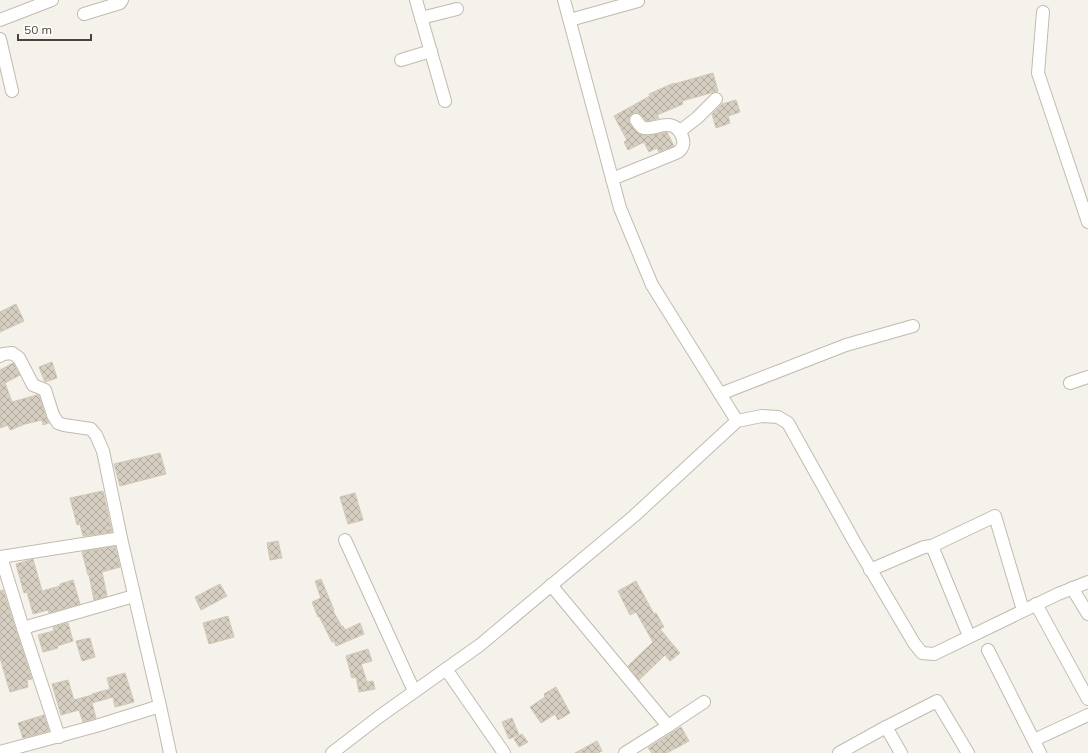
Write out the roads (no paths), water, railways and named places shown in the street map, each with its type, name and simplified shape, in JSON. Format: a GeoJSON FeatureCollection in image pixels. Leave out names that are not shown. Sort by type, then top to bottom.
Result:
{"type":"FeatureCollection","features":[{"type":"Feature","properties":{"kind":"street"},"geometry":{"type":"LineString","coordinates":[[0,20],[52,0]]}},
{"type":"Feature","properties":{"kind":"street"},"geometry":{"type":"LineString","coordinates":[[84,14],[120,3],[122,0]]}},
{"type":"Feature","properties":{"kind":"street"},"geometry":{"type":"LineString","coordinates":[[416,0],[446,101]]}},
{"type":"Feature","properties":{"kind":"street"},"geometry":{"type":"LineString","coordinates":[[564,0],[620,208],[652,285],[737,421]]}},
{"type":"Feature","properties":{"kind":"street"},"geometry":{"type":"LineString","coordinates":[[570,20],[623,2],[638,1]]}},
{"type":"Feature","properties":{"kind":"street"},"geometry":{"type":"LineString","coordinates":[[421,18],[456,9]]}},
{"type":"Feature","properties":{"kind":"street"},"geometry":{"type":"LineString","coordinates":[[1043,12],[1038,73],[1088,222]]}},
{"type":"Feature","properties":{"kind":"street"},"geometry":{"type":"LineString","coordinates":[[0,39],[12,91]]}},
{"type":"Feature","properties":{"kind":"street"},"geometry":{"type":"LineString","coordinates":[[401,60],[431,51]]}},
{"type":"Feature","properties":{"kind":"street"},"geometry":{"type":"LineString","coordinates":[[680,131],[704,112],[716,99]]}},
{"type":"Feature","properties":{"kind":"street"},"geometry":{"type":"LineString","coordinates":[[612,179],[676,153],[684,144],[680,131],[673,126],[666,125],[647,129],[642,128],[636,120]]}},
{"type":"Feature","properties":{"kind":"street"},"geometry":{"type":"LineString","coordinates":[[720,394],[846,345],[914,326]]}},
{"type":"Feature","properties":{"kind":"street"},"geometry":{"type":"LineString","coordinates":[[0,356],[3,354],[12,353],[19,358],[33,385],[45,390],[53,415],[58,423],[91,429],[96,435],[103,451],[121,538],[170,753]]}},
{"type":"Feature","properties":{"kind":"street"},"geometry":{"type":"LineString","coordinates":[[1070,383],[1088,377]]}},
{"type":"Feature","properties":{"kind":"street"},"geometry":{"type":"LineString","coordinates":[[332,753],[414,691],[480,645],[634,516],[737,421],[762,416],[778,417],[788,423],[870,570],[914,643],[922,653],[934,654],[1036,604],[1088,582]]}},
{"type":"Feature","properties":{"kind":"street"},"geometry":{"type":"LineString","coordinates":[[870,570],[924,547],[932,546],[995,516],[1024,610]]}},
{"type":"Feature","properties":{"kind":"street"},"geometry":{"type":"LineString","coordinates":[[59,737],[1,557],[121,538]]}},
{"type":"Feature","properties":{"kind":"street"},"geometry":{"type":"LineString","coordinates":[[345,540],[414,691]]}},
{"type":"Feature","properties":{"kind":"street"},"geometry":{"type":"LineString","coordinates":[[932,546],[969,636]]}},
{"type":"Feature","properties":{"kind":"street"},"geometry":{"type":"LineString","coordinates":[[551,585],[668,726]]}},
{"type":"Feature","properties":{"kind":"street"},"geometry":{"type":"LineString","coordinates":[[1072,588],[1088,614]]}},
{"type":"Feature","properties":{"kind":"street"},"geometry":{"type":"LineString","coordinates":[[23,628],[134,596]]}},
{"type":"Feature","properties":{"kind":"street"},"geometry":{"type":"LineString","coordinates":[[1036,604],[1088,699]]}},
{"type":"Feature","properties":{"kind":"street"},"geometry":{"type":"LineString","coordinates":[[988,650],[1040,753]]}},
{"type":"Feature","properties":{"kind":"street"},"geometry":{"type":"LineString","coordinates":[[446,669],[504,753]]}},
{"type":"Feature","properties":{"kind":"street"},"geometry":{"type":"LineString","coordinates":[[839,753],[886,726],[937,701],[968,753]]}},
{"type":"Feature","properties":{"kind":"street"},"geometry":{"type":"LineString","coordinates":[[625,753],[704,702]]}},
{"type":"Feature","properties":{"kind":"street"},"geometry":{"type":"LineString","coordinates":[[0,752],[59,737],[160,706]]}},
{"type":"Feature","properties":{"kind":"street"},"geometry":{"type":"LineString","coordinates":[[1034,740],[1088,715]]}},
{"type":"Feature","properties":{"kind":"street"},"geometry":{"type":"LineString","coordinates":[[886,726],[901,753]]}}]}
